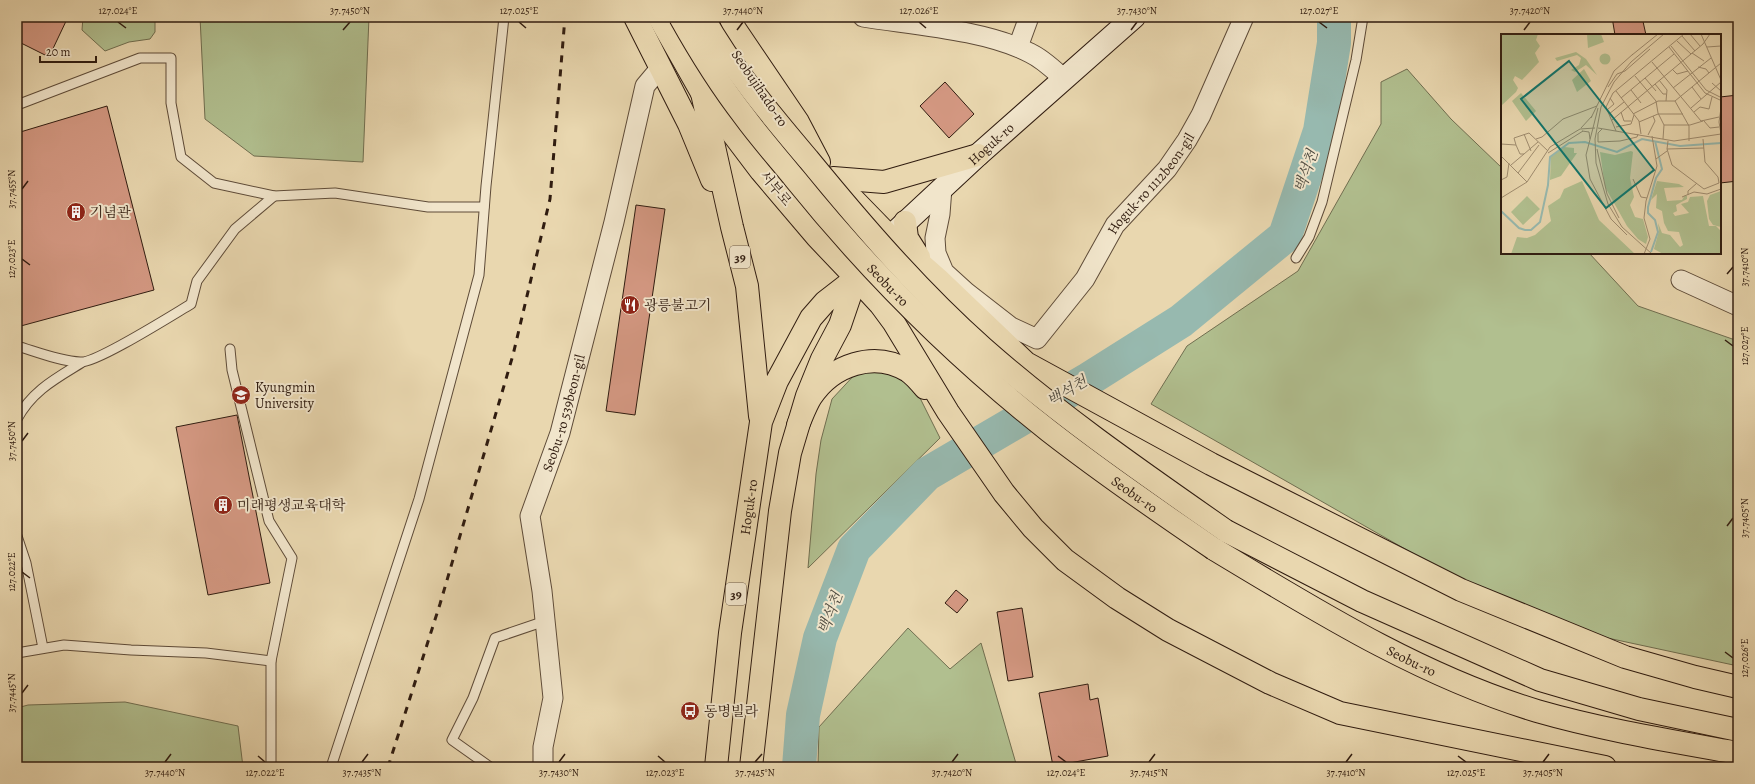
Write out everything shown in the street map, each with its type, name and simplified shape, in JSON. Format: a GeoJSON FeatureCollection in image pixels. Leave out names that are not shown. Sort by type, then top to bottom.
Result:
{"type":"FeatureCollection","features":[{"type":"Feature","properties":{"kind":"main road"},"geometry":{"type":"LineString","coordinates":[[635,17],[689,124],[732,227]]}},
{"type":"Feature","properties":{"kind":"main road","name":"39"},"geometry":{"type":"LineString","coordinates":[[659,17],[702,93],[732,227],[747,286],[761,422]]}},
{"type":"Feature","properties":{"kind":"main road","name":"Seobu-ro"},"geometry":{"type":"LineString","coordinates":[[680,17],[696,45],[743,116],[825,216],[909,307],[972,365],[1049,431],[1139,498],[1214,549],[1334,621],[1390,651],[1460,682],[1537,711],[1609,729],[1738,753]]}},
{"type":"Feature","properties":{"kind":"main road","name":"Seobu-ro"},"geometry":{"type":"LineString","coordinates":[[704,17],[715,38],[762,104],[851,212],[927,293],[983,348],[1066,416],[1155,482],[1226,531],[1362,601],[1540,680],[1638,709],[1738,730]]}},
{"type":"Feature","properties":{"kind":"main road","name":"Seobujihado-ro"},"geometry":{"type":"LineString","coordinates":[[714,17],[765,100],[820,166]]}},
{"type":"Feature","properties":{"kind":"main road"},"geometry":{"type":"LineString","coordinates":[[730,17],[735,29],[798,122],[820,166],[898,229],[907,238],[912,248],[938,279],[1026,363],[1211,464],[1461,590],[1625,656],[1695,677],[1738,687]]}},
{"type":"Feature","properties":{"kind":"main road","name":"서부로"},"geometry":{"type":"LineString","coordinates":[[702,93],[761,171],[817,237],[880,304],[894,323],[948,412]]}},
{"type":"Feature","properties":{"kind":"main road"},"geometry":{"type":"LineString","coordinates":[[820,166],[884,182],[978,155]]}},
{"type":"Feature","properties":{"kind":"main road","name":"Hoguk-ro"},"geometry":{"type":"LineString","coordinates":[[716,767],[730,633],[761,422],[777,381],[811,318],[825,302],[856,278],[898,229]]}},
{"type":"Feature","properties":{"kind":"main road","name":"Hoguk-ro"},"geometry":{"type":"LineString","coordinates":[[751,767],[780,511],[790,453],[798,425],[822,359],[840,325],[856,278]]}},
{"type":"Feature","properties":{"kind":"main road"},"geometry":{"type":"LineString","coordinates":[[798,425],[812,397],[824,382],[838,370],[850,364],[863,362],[888,362],[910,372],[948,412],[976,454],[1033,528],[1065,560],[1117,598],[1168,630],[1270,683],[1340,713],[1605,767]]}},
{"type":"Feature","properties":{"kind":"street"},"geometry":{"type":"LineString","coordinates":[[863,17],[922,22],[973,34],[1018,47],[1032,53],[1064,79]]}},
{"type":"Feature","properties":{"kind":"street"},"geometry":{"type":"LineString","coordinates":[[1018,47],[1029,17]]}},
{"type":"Feature","properties":{"kind":"street","name":"Hoguk-ro"},"geometry":{"type":"LineString","coordinates":[[898,229],[978,155],[1134,17]]}},
{"type":"Feature","properties":{"kind":"street","name":"Hoguk-ro 1112beon-gil"},"geometry":{"type":"LineString","coordinates":[[942,188],[940,214],[935,238],[936,253],[944,272],[966,292],[1011,327],[1037,339],[1085,279],[1115,225],[1167,169],[1187,140],[1201,114],[1244,17]]}},
{"type":"Feature","properties":{"kind":"street","name":"Seobu-ro 539beon-gil"},"geometry":{"type":"LineString","coordinates":[[543,767],[543,747],[553,698],[545,621],[530,516],[560,433],[614,222],[645,86],[661,66]]}},
{"type":"Feature","properties":{"kind":"street"},"geometry":{"type":"LineString","coordinates":[[1681,280],[1738,306]]}},
{"type":"Feature","properties":{"kind":"lane"},"geometry":{"type":"LineString","coordinates":[[331,767],[419,499],[479,275],[484,207],[504,17]]}},
{"type":"Feature","properties":{"kind":"lane"},"geometry":{"type":"LineString","coordinates":[[1296,258],[1309,237],[1322,202],[1356,60],[1363,17]]}},
{"type":"Feature","properties":{"kind":"lane"},"geometry":{"type":"LineString","coordinates":[[17,105],[140,58],[171,58],[171,103],[181,156],[214,183],[274,196],[335,193],[428,207],[484,207]]}},
{"type":"Feature","properties":{"kind":"lane"},"geometry":{"type":"LineString","coordinates":[[17,418],[25,404],[45,386],[81,363],[112,349],[191,304],[197,281],[235,229],[274,196]]}},
{"type":"Feature","properties":{"kind":"lane"},"geometry":{"type":"LineString","coordinates":[[17,346],[81,363]]}},
{"type":"Feature","properties":{"kind":"lane"},"geometry":{"type":"LineString","coordinates":[[230,349],[232,370],[269,521],[292,558],[271,661],[271,767]]}},
{"type":"Feature","properties":{"kind":"lane"},"geometry":{"type":"LineString","coordinates":[[17,536],[27,570],[43,648]]}},
{"type":"Feature","properties":{"kind":"lane"},"geometry":{"type":"LineString","coordinates":[[490,767],[452,740],[474,698],[495,638],[545,621]]}},
{"type":"Feature","properties":{"kind":"lane"},"geometry":{"type":"LineString","coordinates":[[17,653],[64,645],[131,650],[206,653],[271,661]]}},
{"type":"Feature","properties":{"kind":"green space"},"geometry":{"type":"Polygon","coordinates":[[[83,17],[155,17],[155,32],[150,39],[129,42],[105,51],[82,30],[83,17]]]}},
{"type":"Feature","properties":{"kind":"green space"},"geometry":{"type":"Polygon","coordinates":[[[200,17],[369,17],[363,162],[254,156],[205,119],[200,17]]]}},
{"type":"Feature","properties":{"kind":"green space"},"geometry":{"type":"Polygon","coordinates":[[[1407,69],[1451,119],[1501,167],[1501,254],[1590,254],[1638,306],[1738,341],[1738,666],[1533,622],[1151,404],[1187,346],[1298,271],[1381,124],[1381,82],[1407,69]]]}},
{"type":"Feature","properties":{"kind":"green space"},"geometry":{"type":"Polygon","coordinates":[[[890,363],[911,380],[940,438],[808,568],[816,474],[821,440],[832,399],[858,371],[890,363]]]}},
{"type":"Feature","properties":{"kind":"green space"},"geometry":{"type":"Polygon","coordinates":[[[908,628],[950,669],[981,643],[1017,767],[818,767],[819,727],[908,628]]]}},
{"type":"Feature","properties":{"kind":"green space"},"geometry":{"type":"Polygon","coordinates":[[[125,702],[238,726],[243,767],[17,767],[17,708],[28,705],[125,702]]]}},
{"type":"Feature","properties":{"kind":"building"},"geometry":{"type":"Polygon","coordinates":[[[22,17],[68,17],[49,57],[17,41],[17,28],[22,17]]]}},
{"type":"Feature","properties":{"kind":"building"},"geometry":{"type":"Polygon","coordinates":[[[1612,17],[1642,17],[1646,34],[1615,34],[1612,17]]]}},
{"type":"Feature","properties":{"kind":"building"},"geometry":{"type":"Polygon","coordinates":[[[945,82],[974,114],[949,138],[920,106],[945,82]]]}},
{"type":"Feature","properties":{"kind":"building"},"geometry":{"type":"Polygon","coordinates":[[[1738,95],[1738,181],[1721,183],[1721,97],[1738,95]]]}},
{"type":"Feature","properties":{"kind":"building","name":"기념관"},"geometry":{"type":"Polygon","coordinates":[[[107,106],[154,290],[17,327],[17,133],[107,106]]]}},
{"type":"Feature","properties":{"kind":"building"},"geometry":{"type":"Polygon","coordinates":[[[636,205],[665,209],[635,415],[606,411],[636,205]]]}},
{"type":"Feature","properties":{"kind":"building","name":"미래평생교육대학"},"geometry":{"type":"Polygon","coordinates":[[[237,415],[270,583],[208,595],[176,427],[237,415]]]}},
{"type":"Feature","properties":{"kind":"building"},"geometry":{"type":"Polygon","coordinates":[[[956,590],[968,600],[957,613],[945,603],[956,590]]]}},
{"type":"Feature","properties":{"kind":"building"},"geometry":{"type":"Polygon","coordinates":[[[1022,608],[1033,677],[1008,681],[997,612],[1022,608]]]}},
{"type":"Feature","properties":{"kind":"building"},"geometry":{"type":"Polygon","coordinates":[[[1088,684],[1090,700],[1098,698],[1108,756],[1053,766],[1039,693],[1088,684]]]}},
{"type":"Feature","properties":{"kind":"waterway","name":"백석천"},"geometry":{"type":"LineString","coordinates":[[799,767],[803,715],[820,638],[854,549],[927,474],[1089,379],[1181,321],[1285,236],[1320,131],[1334,43],[1334,17]]}},
{"type":"Feature","properties":{"kind":"railway"},"geometry":{"type":"LineString","coordinates":[[388,767],[440,604],[513,355],[550,199],[565,17]]}},
{"type":"Feature","properties":{"kind":"place","name":"기념관"},"geometry":{"type":"Point","coordinates":[76,212]}},
{"type":"Feature","properties":{"kind":"place","name":"광릉불고기"},"geometry":{"type":"Point","coordinates":[630,305]}},
{"type":"Feature","properties":{"kind":"place","name":"Kyungmin University"},"geometry":{"type":"Point","coordinates":[241,395]}},
{"type":"Feature","properties":{"kind":"place","name":"미래평생교육대학"},"geometry":{"type":"Point","coordinates":[223,505]}},
{"type":"Feature","properties":{"kind":"place","name":"동명빌라"},"geometry":{"type":"Point","coordinates":[690,711]}}]}
